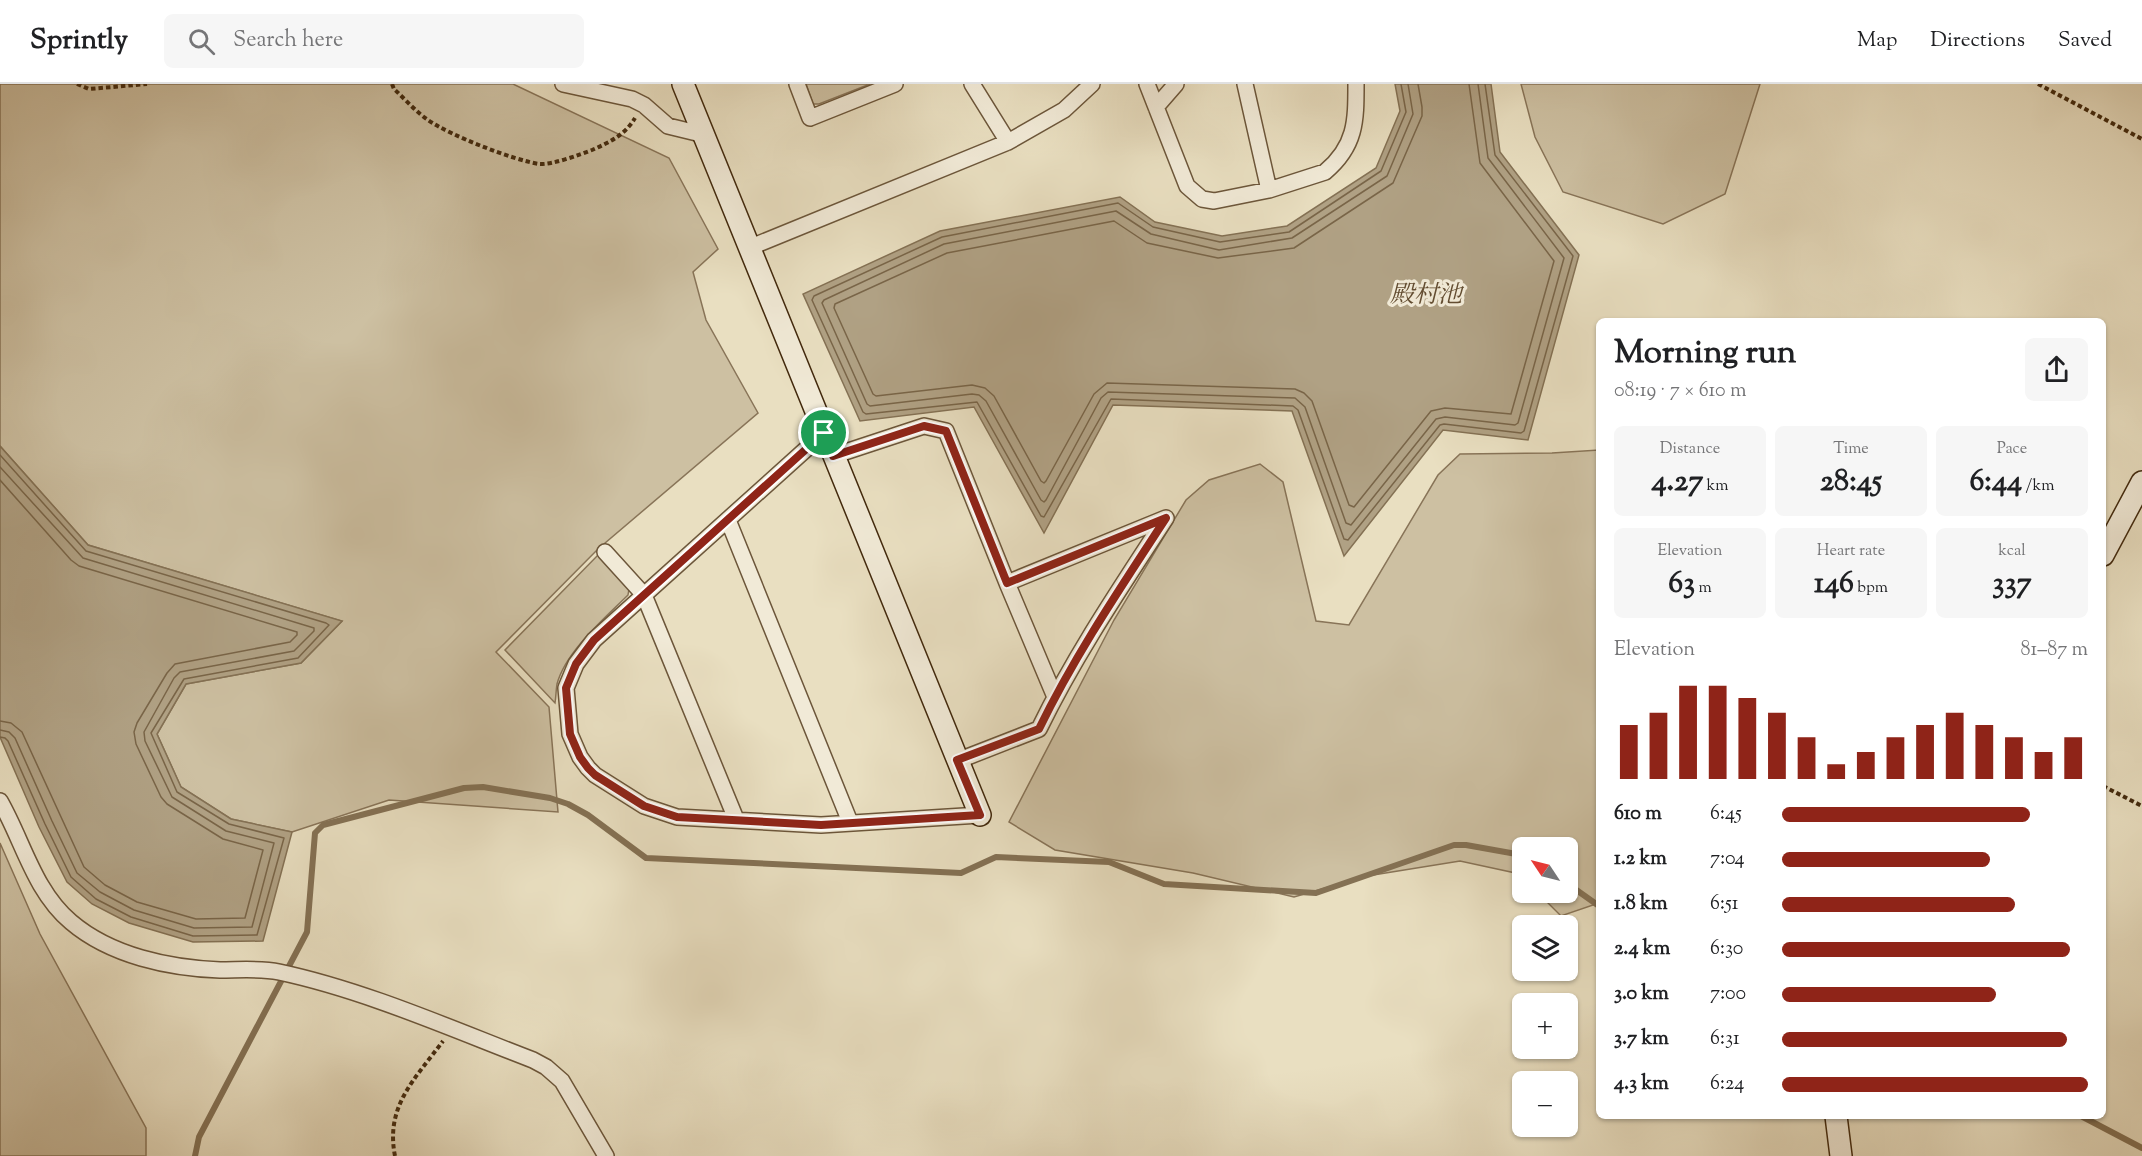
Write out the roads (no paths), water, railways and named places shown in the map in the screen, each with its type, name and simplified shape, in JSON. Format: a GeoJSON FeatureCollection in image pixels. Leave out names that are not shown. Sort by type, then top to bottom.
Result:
{"type":"FeatureCollection","features":[{"type":"Feature","properties":{"kind":"street"},"geometry":{"type":"LineString","coordinates":[[562,84],[632,99],[644,105],[668,126],[705,135]]}},
{"type":"Feature","properties":{"kind":"street"},"geometry":{"type":"LineString","coordinates":[[683,84],[980,815],[821,825],[677,817],[644,806],[595,775],[580,757],[570,734],[566,688],[576,664],[594,640],[824,433]]}},
{"type":"Feature","properties":{"kind":"street"},"geometry":{"type":"LineString","coordinates":[[797,84],[810,118],[895,84]]}},
{"type":"Feature","properties":{"kind":"street"},"geometry":{"type":"LineString","coordinates":[[972,84],[1008,142]]}},
{"type":"Feature","properties":{"kind":"street"},"geometry":{"type":"LineString","coordinates":[[751,247],[1008,142],[1065,111],[1092,84]]}},
{"type":"Feature","properties":{"kind":"street"},"geometry":{"type":"LineString","coordinates":[[1147,84],[1187,186],[1202,199],[1214,201],[1269,190],[1325,172],[1332,166],[1354,131],[1356,84]]}},
{"type":"Feature","properties":{"kind":"street"},"geometry":{"type":"LineString","coordinates":[[1156,107],[1176,84]]}},
{"type":"Feature","properties":{"kind":"street"},"geometry":{"type":"LineString","coordinates":[[1245,84],[1269,190]]}},
{"type":"Feature","properties":{"kind":"street"},"geometry":{"type":"LineString","coordinates":[[833,456],[924,426],[946,431],[1055,697]]}},
{"type":"Feature","properties":{"kind":"street"},"geometry":{"type":"LineString","coordinates":[[2106,549],[2142,482]]}},
{"type":"Feature","properties":{"kind":"street"},"geometry":{"type":"LineString","coordinates":[[957,760],[1039,729],[1094,628],[1166,518],[1007,583]]}},
{"type":"Feature","properties":{"kind":"street"},"geometry":{"type":"LineString","coordinates":[[728,520],[850,822]]}},
{"type":"Feature","properties":{"kind":"street"},"geometry":{"type":"LineString","coordinates":[[605,552],[644,595],[736,819]]}},
{"type":"Feature","properties":{"kind":"street"},"geometry":{"type":"LineString","coordinates":[[0,801],[48,896],[69,921],[99,942],[137,956],[194,968],[277,971],[364,997],[533,1060],[554,1073],[567,1088],[606,1156]]}},
{"type":"Feature","properties":{"kind":"street"},"geometry":{"type":"LineString","coordinates":[[1836,1119],[1841,1156]]}},
{"type":"Feature","properties":{"kind":"water","name":"殿村池"},"geometry":{"type":"Polygon","coordinates":[[[1395,84],[1491,84],[1500,152],[1579,255],[1528,440],[1443,430],[1344,556],[1292,411],[1113,405],[1044,533],[974,407],[860,421],[803,294],[940,231],[1120,197],[1155,222],[1222,236],[1287,226],[1376,168],[1400,111],[1395,84]]]}},
{"type":"Feature","properties":{"kind":"water"},"geometry":{"type":"Polygon","coordinates":[[[0,446],[88,545],[342,621],[301,663],[186,684],[157,734],[181,787],[231,819],[292,832],[263,941],[193,942],[129,923],[92,904],[67,882],[39,827],[0,737],[0,446]]]}},
{"type":"Feature","properties":{"kind":"waterway"},"geometry":{"type":"LineString","coordinates":[[195,1156],[199,1137],[307,932],[315,833],[323,825],[464,788],[483,787],[550,798],[568,804],[588,815],[646,858],[961,873],[996,857],[1109,862],[1164,884],[1316,893],[1454,845],[1512,853]]}},
{"type":"Feature","properties":{"kind":"waterway"},"geometry":{"type":"LineString","coordinates":[[1578,891],[1596,904]]}},
{"type":"Feature","properties":{"kind":"waterway"},"geometry":{"type":"LineString","coordinates":[[2087,1119],[2142,1148]]}}]}
